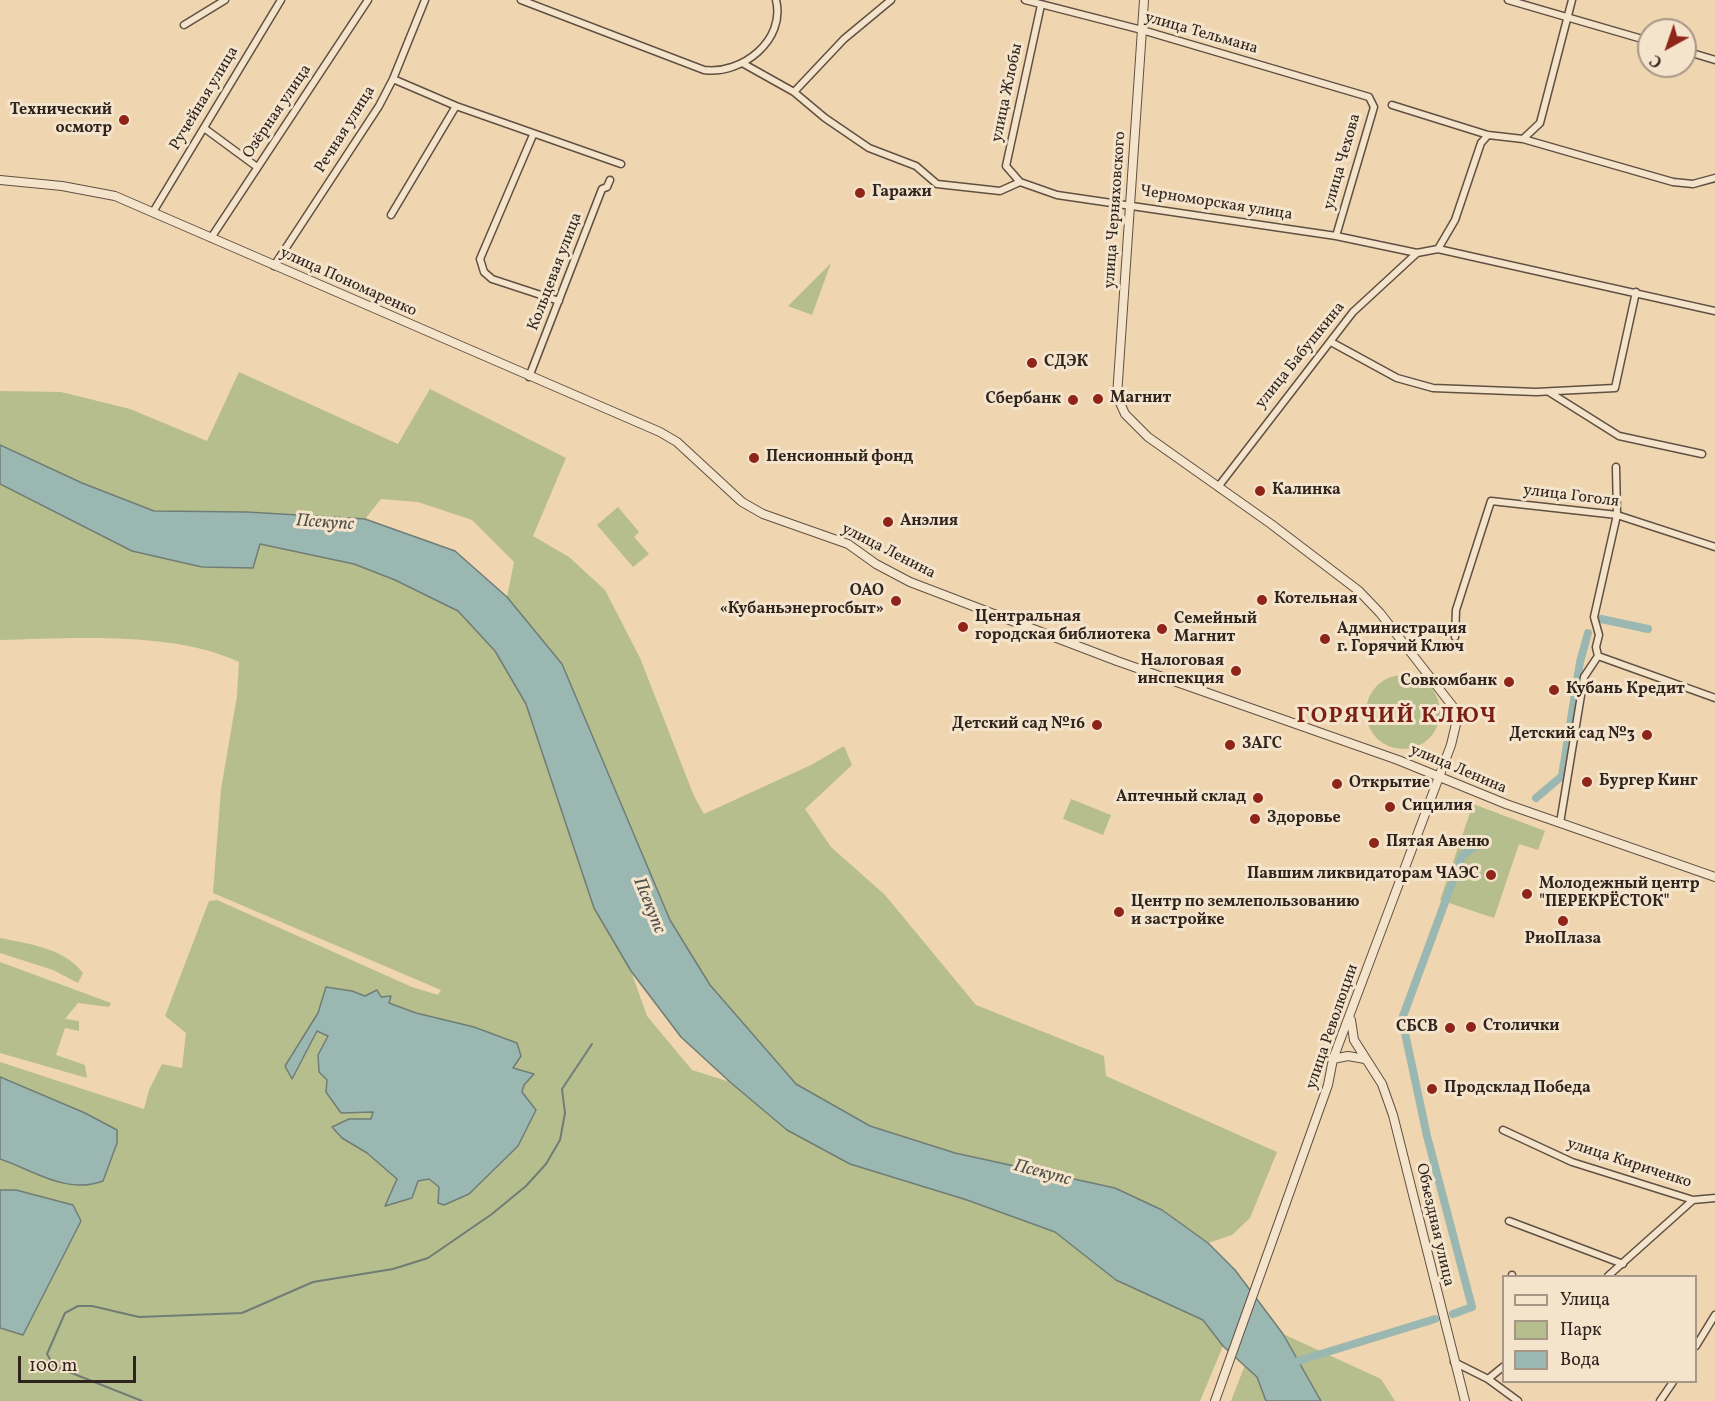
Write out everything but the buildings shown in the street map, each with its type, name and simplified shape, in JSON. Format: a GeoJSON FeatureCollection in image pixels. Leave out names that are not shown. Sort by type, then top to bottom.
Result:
{"type":"FeatureCollection","features":[{"type":"Feature","properties":{"kind":"street"},"geometry":{"type":"LineString","coordinates":[[184,24],[225,0]]}},
{"type":"Feature","properties":{"kind":"street","name":"Ручейная улица"},"geometry":{"type":"LineString","coordinates":[[153,212],[281,0]]}},
{"type":"Feature","properties":{"kind":"street","name":"Озёрная улица"},"geometry":{"type":"LineString","coordinates":[[211,238],[368,0]]}},
{"type":"Feature","properties":{"kind":"street","name":"Речная улица"},"geometry":{"type":"LineString","coordinates":[[274,266],[379,105],[393,79],[425,0]]}},
{"type":"Feature","properties":{"kind":"street"},"geometry":{"type":"LineString","coordinates":[[521,0],[704,70],[731,69],[744,64],[772,35],[780,14],[776,0]]}},
{"type":"Feature","properties":{"kind":"street"},"geometry":{"type":"LineString","coordinates":[[794,92],[844,39],[891,0]]}},
{"type":"Feature","properties":{"kind":"street","name":"улица Тельмана"},"geometry":{"type":"LineString","coordinates":[[1025,0],[1142,30],[1369,97]]}},
{"type":"Feature","properties":{"kind":"street","name":"улица Черняховского"},"geometry":{"type":"LineString","coordinates":[[1144,0],[1117,396],[1128,418],[1148,437],[1218,487]]}},
{"type":"Feature","properties":{"kind":"street"},"geometry":{"type":"LineString","coordinates":[[1508,0],[1637,38]]}},
{"type":"Feature","properties":{"kind":"street"},"geometry":{"type":"LineString","coordinates":[[1523,139],[1540,123],[1572,0]]}},
{"type":"Feature","properties":{"kind":"street","name":"улица Жлобы"},"geometry":{"type":"LineString","coordinates":[[1020,182],[1006,166],[1041,5]]}},
{"type":"Feature","properties":{"kind":"street"},"geometry":{"type":"LineString","coordinates":[[1697,55],[1715,60]]}},
{"type":"Feature","properties":{"kind":"street"},"geometry":{"type":"LineString","coordinates":[[744,64],[794,92],[825,118],[869,147],[916,166],[937,184],[1000,191],[1020,182]]}},
{"type":"Feature","properties":{"kind":"street"},"geometry":{"type":"LineString","coordinates":[[393,79],[533,135],[621,164]]}},
{"type":"Feature","properties":{"kind":"street","name":"улица Чехова"},"geometry":{"type":"LineString","coordinates":[[1336,236],[1374,106],[1369,97]]}},
{"type":"Feature","properties":{"kind":"street"},"geometry":{"type":"LineString","coordinates":[[1392,105],[1488,135],[1523,139],[1673,182],[1693,184],[1715,178]]}},
{"type":"Feature","properties":{"kind":"street"},"geometry":{"type":"LineString","coordinates":[[391,215],[456,106]]}},
{"type":"Feature","properties":{"kind":"street"},"geometry":{"type":"LineString","coordinates":[[204,128],[257,166]]}},
{"type":"Feature","properties":{"kind":"street"},"geometry":{"type":"LineString","coordinates":[[533,135],[480,259],[484,272],[492,279],[559,301]]}},
{"type":"Feature","properties":{"kind":"street"},"geometry":{"type":"LineString","coordinates":[[1438,249],[1455,220],[1481,143],[1488,135]]}},
{"type":"Feature","properties":{"kind":"street","name":"улица Пономаренко"},"geometry":{"type":"LineString","coordinates":[[0,180],[90,190],[115,196],[660,432],[677,442]]}},
{"type":"Feature","properties":{"kind":"street","name":"Кольцевая улица"},"geometry":{"type":"LineString","coordinates":[[529,377],[602,189],[608,187],[610,180]]}},
{"type":"Feature","properties":{"kind":"street","name":"Черноморская улица"},"geometry":{"type":"LineString","coordinates":[[1020,182],[1057,195],[1336,236],[1417,253],[1438,249],[1715,311]]}},
{"type":"Feature","properties":{"kind":"street","name":"улица Бабушкина"},"geometry":{"type":"LineString","coordinates":[[1218,487],[1353,312],[1417,253]]}},
{"type":"Feature","properties":{"kind":"street"},"geometry":{"type":"LineString","coordinates":[[1331,342],[1397,378],[1433,388],[1549,391],[1616,388],[1636,292]]}},
{"type":"Feature","properties":{"kind":"street"},"geometry":{"type":"LineString","coordinates":[[1549,391],[1619,436],[1702,454]]}},
{"type":"Feature","properties":{"kind":"street","name":"улица Ленина"},"geometry":{"type":"LineString","coordinates":[[677,442],[742,502],[763,514],[848,544],[876,564],[910,582],[1117,661],[1314,729],[1506,804],[1715,877]]}},
{"type":"Feature","properties":{"kind":"street"},"geometry":{"type":"LineString","coordinates":[[1560,823],[1584,677],[1598,656],[1596,647],[1599,635],[1594,617],[1617,515],[1616,467]]}},
{"type":"Feature","properties":{"kind":"street","name":"улица Революции"},"geometry":{"type":"LineString","coordinates":[[1215,1401],[1328,1085],[1333,1059],[1352,1013],[1456,724],[1454,708],[1380,613],[1359,591],[1218,487]]}},
{"type":"Feature","properties":{"kind":"street","name":"улица Гоголя"},"geometry":{"type":"LineString","coordinates":[[1455,637],[1456,610],[1491,501],[1617,515],[1715,547]]}},
{"type":"Feature","properties":{"kind":"street"},"geometry":{"type":"LineString","coordinates":[[1598,656],[1715,698]]}},
{"type":"Feature","properties":{"kind":"street","name":"Объездная улица"},"geometry":{"type":"LineString","coordinates":[[1352,1013],[1351,1030],[1365,1059],[1382,1084],[1393,1115],[1465,1401]]}},
{"type":"Feature","properties":{"kind":"street"},"geometry":{"type":"LineString","coordinates":[[1333,1059],[1348,1056],[1365,1059]]}},
{"type":"Feature","properties":{"kind":"street","name":"улица Кириченко"},"geometry":{"type":"LineString","coordinates":[[1503,1130],[1572,1162],[1693,1200],[1715,1198]]}},
{"type":"Feature","properties":{"kind":"street"},"geometry":{"type":"LineString","coordinates":[[1609,1275],[1693,1200]]}},
{"type":"Feature","properties":{"kind":"street"},"geometry":{"type":"LineString","coordinates":[[1509,1221],[1623,1264]]}},
{"type":"Feature","properties":{"kind":"street"},"geometry":{"type":"LineString","coordinates":[[1697,1343],[1715,1315]]}},
{"type":"Feature","properties":{"kind":"street"},"geometry":{"type":"LineString","coordinates":[[1454,1362],[1488,1379],[1518,1401]]}},
{"type":"Feature","properties":{"kind":"street"},"geometry":{"type":"LineString","coordinates":[[1488,1379],[1502,1367]]}},
{"type":"Feature","properties":{"kind":"street"},"geometry":{"type":"LineString","coordinates":[[1660,1401],[1672,1383]]}},
{"type":"Feature","properties":{"kind":"green space"},"geometry":{"type":"Polygon","coordinates":[[[831,263],[812,315],[788,306],[831,263]]]}},
{"type":"Feature","properties":{"kind":"green space"},"geometry":{"type":"Polygon","coordinates":[[[239,372],[398,444],[430,389],[566,458],[533,536],[569,557],[605,590],[640,658],[694,796],[704,814],[811,765],[844,746],[852,765],[805,809],[831,847],[885,895],[976,1005],[1104,1056],[1106,1076],[1277,1152],[1250,1218],[1232,1235],[1208,1243],[1162,1210],[1115,1188],[955,1153],[869,1126],[796,1084],[710,985],[670,920],[562,664],[507,597],[514,562],[472,520],[418,502],[381,499],[365,519],[247,512],[154,511],[82,483],[0,445],[0,391],[61,392],[130,409],[207,441],[239,372]]]}},
{"type":"Feature","properties":{"kind":"green space"},"geometry":{"type":"Polygon","coordinates":[[[0,484],[132,551],[259,544],[354,564],[395,580],[458,611],[495,651],[526,704],[594,908],[631,971],[647,1016],[692,1070],[730,1082],[787,1130],[850,1164],[967,1200],[1055,1232],[1116,1280],[1203,1320],[1223,1346],[1200,1401],[0,1401],[0,1328],[23,1335],[16,1190],[0,1190],[0,1062],[144,1109],[149,1090],[162,1064],[182,1068],[186,1033],[165,1016],[209,901],[217,900],[412,987],[438,995],[441,990],[213,893],[221,789],[237,696],[239,662],[185,645],[154,641],[90,638],[0,640],[0,484]],[[326,987],[318,1013],[285,1066],[292,1078],[317,1031],[328,1036],[327,1080],[341,1113],[373,1112],[367,1153],[416,1013],[388,1003],[372,992],[365,997],[352,991],[326,987]],[[447,1021],[397,1179],[385,1206],[412,1198],[418,1181],[429,1179],[439,1187],[438,1203],[469,1194],[518,1146],[536,1110],[522,1092],[524,1085],[533,1074],[513,1068],[517,1043],[474,1027],[447,1021]]]}},
{"type":"Feature","properties":{"kind":"green space"},"geometry":{"type":"Polygon","coordinates":[[[618,507],[639,532],[634,537],[649,554],[633,567],[597,525],[618,507]]]}},
{"type":"Feature","properties":{"kind":"green space"},"geometry":{"type":"Polygon","coordinates":[[[1403,675],[1424,681],[1434,691],[1440,712],[1434,733],[1424,743],[1403,749],[1382,743],[1372,733],[1366,712],[1372,691],[1382,681],[1403,675]]]}},
{"type":"Feature","properties":{"kind":"green space"},"geometry":{"type":"Polygon","coordinates":[[[1071,799],[1111,815],[1103,835],[1063,819],[1071,799]]]}},
{"type":"Feature","properties":{"kind":"green space"},"geometry":{"type":"Polygon","coordinates":[[[1473,804],[1545,831],[1538,850],[1519,844],[1494,918],[1440,900],[1473,804]]]}},
{"type":"Feature","properties":{"kind":"green space"},"geometry":{"type":"Polygon","coordinates":[[[0,938],[45,948],[66,958],[83,973],[78,983],[53,970],[0,953],[0,938]]]}},
{"type":"Feature","properties":{"kind":"green space"},"geometry":{"type":"Polygon","coordinates":[[[0,962],[111,1003],[109,1007],[78,1003],[65,1019],[79,1021],[79,1031],[65,1028],[56,1055],[85,1065],[87,1078],[0,1053],[0,962]]]}},
{"type":"Feature","properties":{"kind":"green space"},"geometry":{"type":"Polygon","coordinates":[[[1283,1334],[1381,1379],[1395,1401],[1321,1401],[1283,1334]]]}},
{"type":"Feature","properties":{"kind":"green space"},"geometry":{"type":"Polygon","coordinates":[[[1245,1365],[1257,1377],[1266,1401],[1231,1401],[1245,1365]]]}},
{"type":"Feature","properties":{"kind":"water","name":"Псекупс"},"geometry":{"type":"Polygon","coordinates":[[[0,445],[82,483],[154,511],[247,512],[365,519],[455,551],[507,597],[562,664],[670,920],[710,985],[796,1084],[870,1126],[955,1153],[1115,1188],[1162,1210],[1208,1243],[1235,1270],[1283,1334],[1321,1401],[1266,1401],[1257,1377],[1223,1346],[1203,1320],[1116,1280],[1055,1232],[967,1200],[850,1164],[787,1130],[730,1082],[681,1037],[631,971],[594,908],[526,704],[495,651],[458,611],[395,580],[354,564],[260,544],[253,568],[202,567],[132,551],[0,484],[0,445]]]}},
{"type":"Feature","properties":{"kind":"water"},"geometry":{"type":"Polygon","coordinates":[[[326,987],[352,991],[365,996],[377,990],[381,997],[391,996],[389,1003],[416,1013],[474,1027],[517,1043],[521,1056],[513,1068],[534,1074],[524,1085],[522,1092],[536,1110],[518,1146],[469,1194],[444,1205],[438,1203],[439,1187],[429,1179],[418,1181],[412,1198],[385,1206],[397,1179],[367,1153],[342,1138],[332,1127],[349,1119],[371,1119],[373,1112],[341,1113],[326,1092],[327,1080],[319,1072],[318,1055],[328,1036],[317,1031],[292,1079],[285,1066],[318,1013],[326,987]]]}},
{"type":"Feature","properties":{"kind":"water"},"geometry":{"type":"Polygon","coordinates":[[[0,1077],[85,1113],[117,1130],[117,1143],[103,1181],[90,1185],[63,1183],[0,1159],[0,1077]]]}},
{"type":"Feature","properties":{"kind":"water"},"geometry":{"type":"Polygon","coordinates":[[[0,1190],[16,1190],[73,1205],[81,1221],[23,1335],[0,1328],[0,1190]]]}},
{"type":"Feature","properties":{"kind":"waterway"},"geometry":{"type":"LineString","coordinates":[[1601,619],[1648,629]]}},
{"type":"Feature","properties":{"kind":"waterway"},"geometry":{"type":"LineString","coordinates":[[1536,798],[1562,776],[1580,662],[1588,633]]}},
{"type":"Feature","properties":{"kind":"waterway"},"geometry":{"type":"LineString","coordinates":[[1453,1314],[1472,1307],[1427,1136],[1402,1019],[1462,856],[1487,838]]}},
{"type":"Feature","properties":{"kind":"waterway"},"geometry":{"type":"LineString","coordinates":[[142,1401],[54,1366],[47,1354],[65,1313],[78,1306],[92,1306],[139,1317],[242,1313],[313,1282],[393,1269],[428,1258],[492,1214],[526,1186],[546,1164],[560,1140],[565,1113],[562,1089],[592,1044]]}},
{"type":"Feature","properties":{"kind":"waterway"},"geometry":{"type":"LineString","coordinates":[[1298,1361],[1435,1319]]}},
{"type":"Feature","properties":{"kind":"place","name":"Технический осмотр"},"geometry":{"type":"Point","coordinates":[124,120]}},
{"type":"Feature","properties":{"kind":"place","name":"Гаражи"},"geometry":{"type":"Point","coordinates":[860,193]}},
{"type":"Feature","properties":{"kind":"place","name":"СДЭК"},"geometry":{"type":"Point","coordinates":[1032,363]}},
{"type":"Feature","properties":{"kind":"place","name":"Магнит"},"geometry":{"type":"Point","coordinates":[1098,399]}},
{"type":"Feature","properties":{"kind":"place","name":"Сбербанк"},"geometry":{"type":"Point","coordinates":[1073,400]}},
{"type":"Feature","properties":{"kind":"place","name":"Пенсионный фонд"},"geometry":{"type":"Point","coordinates":[754,458]}},
{"type":"Feature","properties":{"kind":"place","name":"Калинка"},"geometry":{"type":"Point","coordinates":[1260,491]}},
{"type":"Feature","properties":{"kind":"place","name":"Анэлия"},"geometry":{"type":"Point","coordinates":[888,522]}},
{"type":"Feature","properties":{"kind":"place","name":"Котельная"},"geometry":{"type":"Point","coordinates":[1262,600]}},
{"type":"Feature","properties":{"kind":"place","name":"ОАО «Кубаньэнергосбыт»"},"geometry":{"type":"Point","coordinates":[896,601]}},
{"type":"Feature","properties":{"kind":"place","name":"Центральная городская библиотека"},"geometry":{"type":"Point","coordinates":[963,627]}},
{"type":"Feature","properties":{"kind":"place","name":"Семейный Магнит"},"geometry":{"type":"Point","coordinates":[1162,629]}},
{"type":"Feature","properties":{"kind":"place","name":"Администрация г. Горячий Ключ"},"geometry":{"type":"Point","coordinates":[1325,639]}},
{"type":"Feature","properties":{"kind":"place","name":"Налоговая инспекция"},"geometry":{"type":"Point","coordinates":[1236,671]}},
{"type":"Feature","properties":{"kind":"place","name":"Совкомбанк"},"geometry":{"type":"Point","coordinates":[1509,682]}},
{"type":"Feature","properties":{"kind":"place","name":"Кубань Кредит"},"geometry":{"type":"Point","coordinates":[1554,690]}},
{"type":"Feature","properties":{"kind":"place","name":"Детский сад №16"},"geometry":{"type":"Point","coordinates":[1097,725]}},
{"type":"Feature","properties":{"kind":"place","name":"Детский сад №3"},"geometry":{"type":"Point","coordinates":[1647,735]}},
{"type":"Feature","properties":{"kind":"place","name":"ЗАГС"},"geometry":{"type":"Point","coordinates":[1230,745]}},
{"type":"Feature","properties":{"kind":"place","name":"Бургер Кинг"},"geometry":{"type":"Point","coordinates":[1587,782]}},
{"type":"Feature","properties":{"kind":"place","name":"Открытие"},"geometry":{"type":"Point","coordinates":[1337,784]}},
{"type":"Feature","properties":{"kind":"place","name":"Аптечный склад"},"geometry":{"type":"Point","coordinates":[1258,798]}},
{"type":"Feature","properties":{"kind":"place","name":"Сицилия"},"geometry":{"type":"Point","coordinates":[1390,807]}},
{"type":"Feature","properties":{"kind":"place","name":"Здоровье"},"geometry":{"type":"Point","coordinates":[1255,819]}},
{"type":"Feature","properties":{"kind":"place","name":"Пятая Авеню"},"geometry":{"type":"Point","coordinates":[1374,843]}},
{"type":"Feature","properties":{"kind":"place","name":"Павшим ликвидаторам ЧАЭС"},"geometry":{"type":"Point","coordinates":[1491,875]}},
{"type":"Feature","properties":{"kind":"place","name":"Молодежный центр \"ПЕРЕКРЁСТОК\""},"geometry":{"type":"Point","coordinates":[1527,894]}},
{"type":"Feature","properties":{"kind":"place","name":"Центр по землепользованию и застройке"},"geometry":{"type":"Point","coordinates":[1119,912]}},
{"type":"Feature","properties":{"kind":"place","name":"РиоПлаза"},"geometry":{"type":"Point","coordinates":[1563,921]}},
{"type":"Feature","properties":{"kind":"place","name":"Столички"},"geometry":{"type":"Point","coordinates":[1471,1027]}},
{"type":"Feature","properties":{"kind":"place","name":"СБСВ"},"geometry":{"type":"Point","coordinates":[1450,1028]}},
{"type":"Feature","properties":{"kind":"place","name":"Продсклад Победа"},"geometry":{"type":"Point","coordinates":[1432,1089]}},
{"type":"Feature","properties":{"kind":"district","name":"ГОРЯЧИЙ КЛЮЧ"},"geometry":{"type":"Point","coordinates":[1397,718]}}]}
